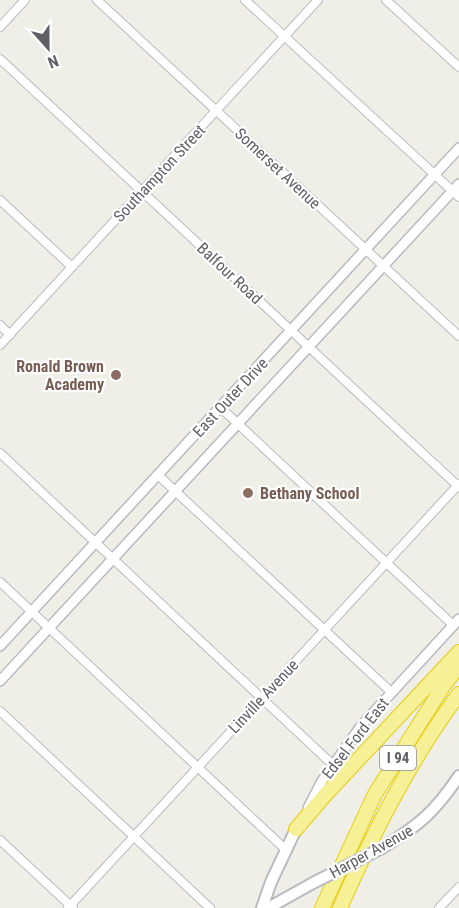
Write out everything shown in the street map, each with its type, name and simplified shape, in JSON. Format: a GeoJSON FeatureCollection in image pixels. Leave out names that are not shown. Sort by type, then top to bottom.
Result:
{"type":"FeatureCollection","features":[{"type":"Feature","properties":{"kind":"highway"},"geometry":{"type":"LineString","coordinates":[[296,829],[459,652]]}},
{"type":"Feature","properties":{"kind":"highway","name":"I 94"},"geometry":{"type":"LineString","coordinates":[[322,908],[375,794],[459,666]]}},
{"type":"Feature","properties":{"kind":"highway","name":"I 94"},"geometry":{"type":"LineString","coordinates":[[340,908],[391,800],[422,748],[459,694]]}},
{"type":"Feature","properties":{"kind":"main road","name":"Harper Avenue"},"geometry":{"type":"LineString","coordinates":[[268,908],[382,848],[409,831],[428,817],[445,798],[459,776]]}},
{"type":"Feature","properties":{"kind":"main road","name":"Edsel Ford East"},"geometry":{"type":"LineString","coordinates":[[262,908],[285,849],[296,829]]}},
{"type":"Feature","properties":{"kind":"street"},"geometry":{"type":"LineString","coordinates":[[0,27],[25,0]]}},
{"type":"Feature","properties":{"kind":"street","name":"Somerset Avenue"},"geometry":{"type":"LineString","coordinates":[[96,0],[459,336]]}},
{"type":"Feature","properties":{"kind":"street"},"geometry":{"type":"LineString","coordinates":[[245,0],[434,175],[457,191]]}},
{"type":"Feature","properties":{"kind":"street","name":"Southampton Street"},"geometry":{"type":"LineString","coordinates":[[0,345],[318,0]]}},
{"type":"Feature","properties":{"kind":"street"},"geometry":{"type":"LineString","coordinates":[[386,0],[459,68]]}},
{"type":"Feature","properties":{"kind":"street","name":"Balfour Road"},"geometry":{"type":"LineString","coordinates":[[0,59],[458,486]]}},
{"type":"Feature","properties":{"kind":"street","name":"East Outer Drive"},"geometry":{"type":"LineString","coordinates":[[0,646],[459,148]]}},
{"type":"Feature","properties":{"kind":"street","name":"East Outer Drive"},"geometry":{"type":"LineString","coordinates":[[0,681],[383,266],[457,191]]}},
{"type":"Feature","properties":{"kind":"street"},"geometry":{"type":"LineString","coordinates":[[0,200],[72,267]]}},
{"type":"Feature","properties":{"kind":"street"},"geometry":{"type":"LineString","coordinates":[[0,325],[10,334]]}},
{"type":"Feature","properties":{"kind":"street"},"geometry":{"type":"LineString","coordinates":[[220,407],[387,562],[456,622]]}},
{"type":"Feature","properties":{"kind":"street"},"geometry":{"type":"LineString","coordinates":[[0,453],[333,765]]}},
{"type":"Feature","properties":{"kind":"street"},"geometry":{"type":"LineString","coordinates":[[158,475],[391,692]]}},
{"type":"Feature","properties":{"kind":"street","name":"Linville Avenue"},"geometry":{"type":"LineString","coordinates":[[70,907],[458,486]]}},
{"type":"Feature","properties":{"kind":"street"},"geometry":{"type":"LineString","coordinates":[[0,582],[285,849]]}},
{"type":"Feature","properties":{"kind":"street","name":"Edsel Ford East"},"geometry":{"type":"LineString","coordinates":[[296,829],[322,781],[361,726],[456,622]]}},
{"type":"Feature","properties":{"kind":"street"},"geometry":{"type":"LineString","coordinates":[[0,711],[210,908]]}},
{"type":"Feature","properties":{"kind":"street"},"geometry":{"type":"LineString","coordinates":[[0,840],[70,907]]}},
{"type":"Feature","properties":{"kind":"street"},"geometry":{"type":"LineString","coordinates":[[439,908],[459,887]]}},
{"type":"Feature","properties":{"kind":"place","name":"Ronald Brown Academy"},"geometry":{"type":"Point","coordinates":[116,375]}},
{"type":"Feature","properties":{"kind":"place","name":"Bethany School"},"geometry":{"type":"Point","coordinates":[248,493]}}]}
